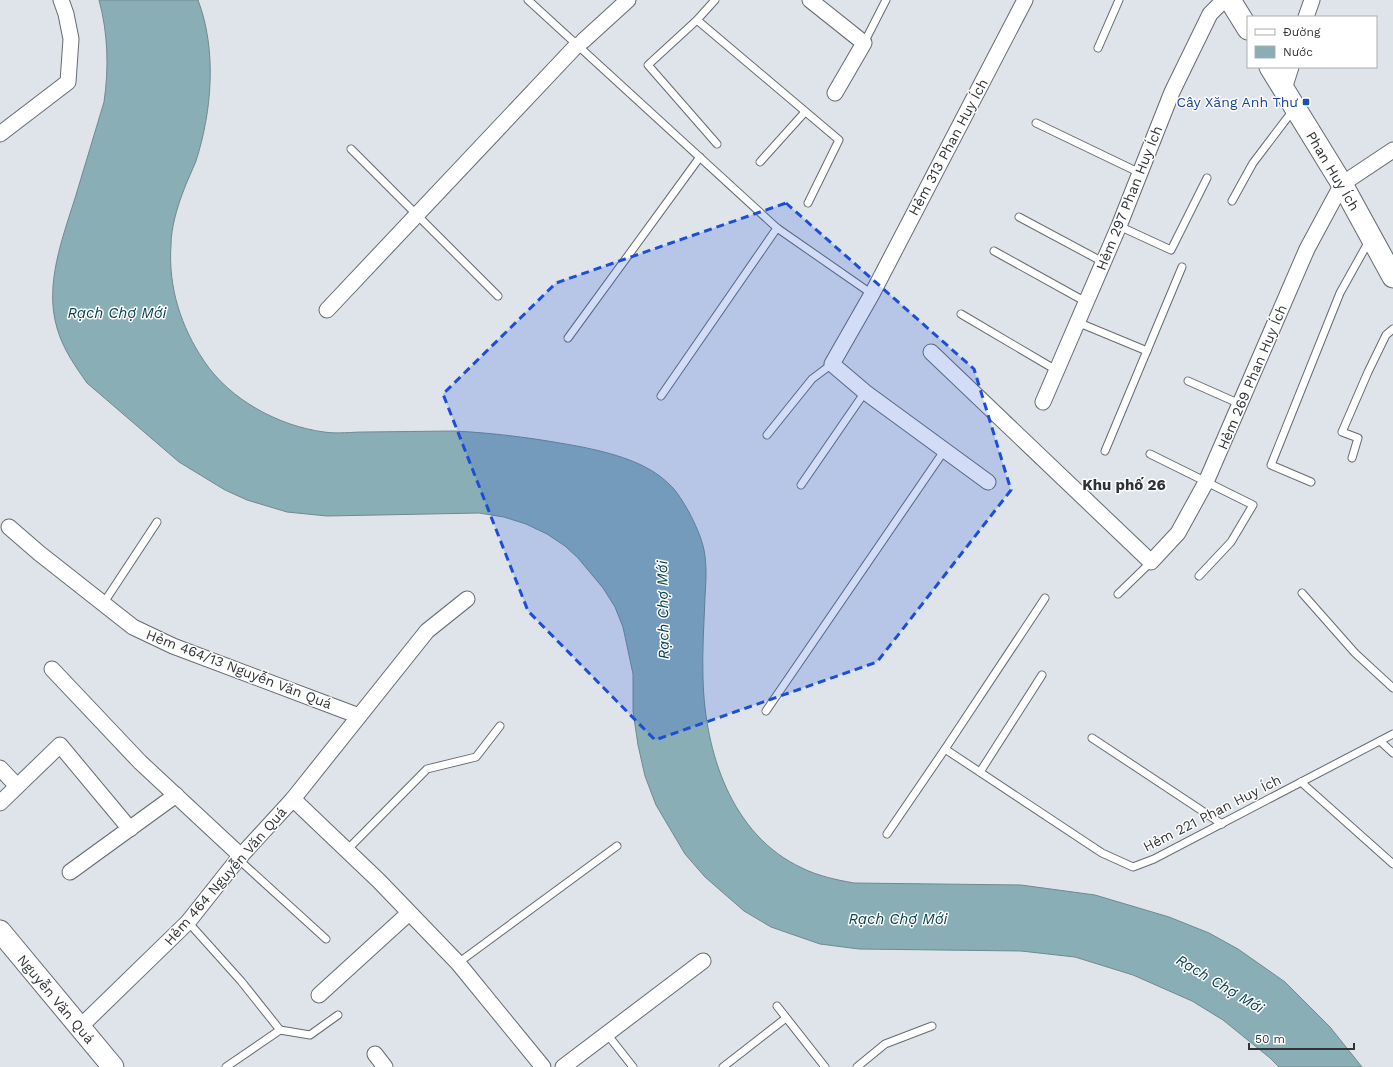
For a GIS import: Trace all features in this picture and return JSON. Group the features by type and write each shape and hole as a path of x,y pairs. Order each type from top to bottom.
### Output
{"main road":[{"path":"1230,0 1247,27"},
{"name":"Phan Huy Ích","path":"1271,68 1342,184 1393,277"},
{"name":"Nguyễn Văn Quá","path":"0,931 113,1067"}],"street":[{"path":"0,134 68,82 71,39 66,14 61,0"},
{"path":"810,0 864,43 835,93"},
{"name":"Hẻm 313 Phan Huy Ích","path":"832,364 872,294 1025,0"},
{"name":"Hẻm 297 Phan Huy Ích","path":"1043,402 1119,226 1172,92 1210,14 1224,0"},
{"path":"1306,16 1312,0"},
{"path":"327,310 418,216 580,43 622,2"},
{"path":"1284,89 1290,68"},
{"path":"1342,184 1393,150"},
{"name":"Hẻm 269 Phan Huy Ích","path":"1151,562 1178,533 1206,482 1307,249 1342,184"},
{"path":"931,352 1151,562"},
{"path":"832,364 865,392 988,482"},
{"name":"Hẻm 464/13 Nguyễn Văn Quá","path":"9,527 133,627 173,646 359,716"},
{"name":"Hẻm 464 Nguyễn Văn Quá","path":"80,1027 188,922 240,858 293,799 427,631 467,599"},
{"path":"52,669 140,762 240,858"},
{"path":"0,803 60,744 130,829"},
{"path":"0,768 17,786"},
{"path":"70,872 176,795"},
{"path":"293,799 347,850 458,963 543,1067"},
{"path":"319,995 409,913"},
{"path":"569,1065 703,961"},
{"path":"375,1054 384,1067"}],"lane":[{"path":"528,0 580,43 777,228 872,294"},
{"path":"715,0 697,20 648,65 717,144"},
{"path":"864,43 886,0"},
{"path":"1098,48 1119,0"},
{"path":"697,20 839,140 808,203"},
{"path":"1232,201 1253,163 1295,107"},
{"path":"760,162 805,112"},
{"path":"1036,123 1140,173"},
{"path":"351,149 498,296"},
{"path":"568,338 700,157"},
{"path":"1119,226 1171,250 1207,178"},
{"path":"1019,217 1103,262"},
{"path":"661,396 777,228"},
{"path":"1311,482 1271,465 1340,293 1372,238"},
{"path":"994,251 1086,302"},
{"path":"1105,451 1182,267"},
{"path":"960,314 1056,370"},
{"path":"1077,322 1147,351"},
{"path":"1352,458 1358,438 1342,432 1386,334 1393,329"},
{"path":"767,436 812,378 832,364"},
{"path":"1188,381 1240,404"},
{"path":"801,485 865,392"},
{"path":"766,711 944,451"},
{"path":"1150,454 1253,505 1231,542 1199,576"},
{"path":"103,604 157,522"},
{"name":"Hẻm 269 Phan Huy Ích","path":"1118,594 1151,562"},
{"path":"1302,593 1355,653 1393,688"},
{"path":"887,834 945,749 1044,598"},
{"path":"980,772 1042,675"},
{"path":"347,850 428,769 476,757 500,726"},
{"name":"Hẻm 221 Phan Huy Ích","path":"945,749 1102,853 1133,867 1154,860 1393,734"},
{"path":"1092,738 1222,824"},
{"path":"1380,741 1393,753"},
{"path":"1301,782 1393,864"},
{"path":"458,963 617,846"},
{"path":"240,858 326,939"},
{"path":"188,922 241,981 280,1030 310,1035 338,1015"},
{"path":"777,1006 825,1067"},
{"path":"723,1067 786,1018"},
{"path":"857,1067 885,1044 932,1026"},
{"path":"226,1067 280,1030"},
{"path":"607,1034 633,1067"}],"highlighted area":[{"path":"786,203 974,369 1011,490 877,662 655,740 528,611 443,394 556,283"}],"water":[{"name":"Rạch Chợ Mới","path":"99,0 198,0 208,39 210,60 209,101 206,122 196,161 186,184 173,225 171,238 172,276 178,306 189,334 204,361 227,388 257,409 290,424 307,429 334,433 454,431 550,441 593,449 639,464 660,476 675,490 696,526 705,556 706,579 703,679 709,735 716,762 740,813 757,835 777,853 802,868 814,873 854,883 1021,885 1095,895 1169,917 1209,933 1238,949 1285,982 1330,1027 1362,1067 1279,1067 1223,1020 1192,1001 1133,975 1075,957 1021,951 859,949 820,944 771,927 744,911 705,877 685,854 656,805 645,776 638,745 633,711 633,674 623,627 615,607 603,588 578,558 565,546 547,534 526,524 504,517 479,513 327,516 287,512 247,500 225,490 179,462 87,383 66,350 57,328 54,311 54,278 61,244 104,102 107,76 107,51"}],"place":[{"name":"Cây Xăng Anh Thư","path":"1306,102"}],"district":[{"name":"Khu phố 26","path":"1124,485"}]}
